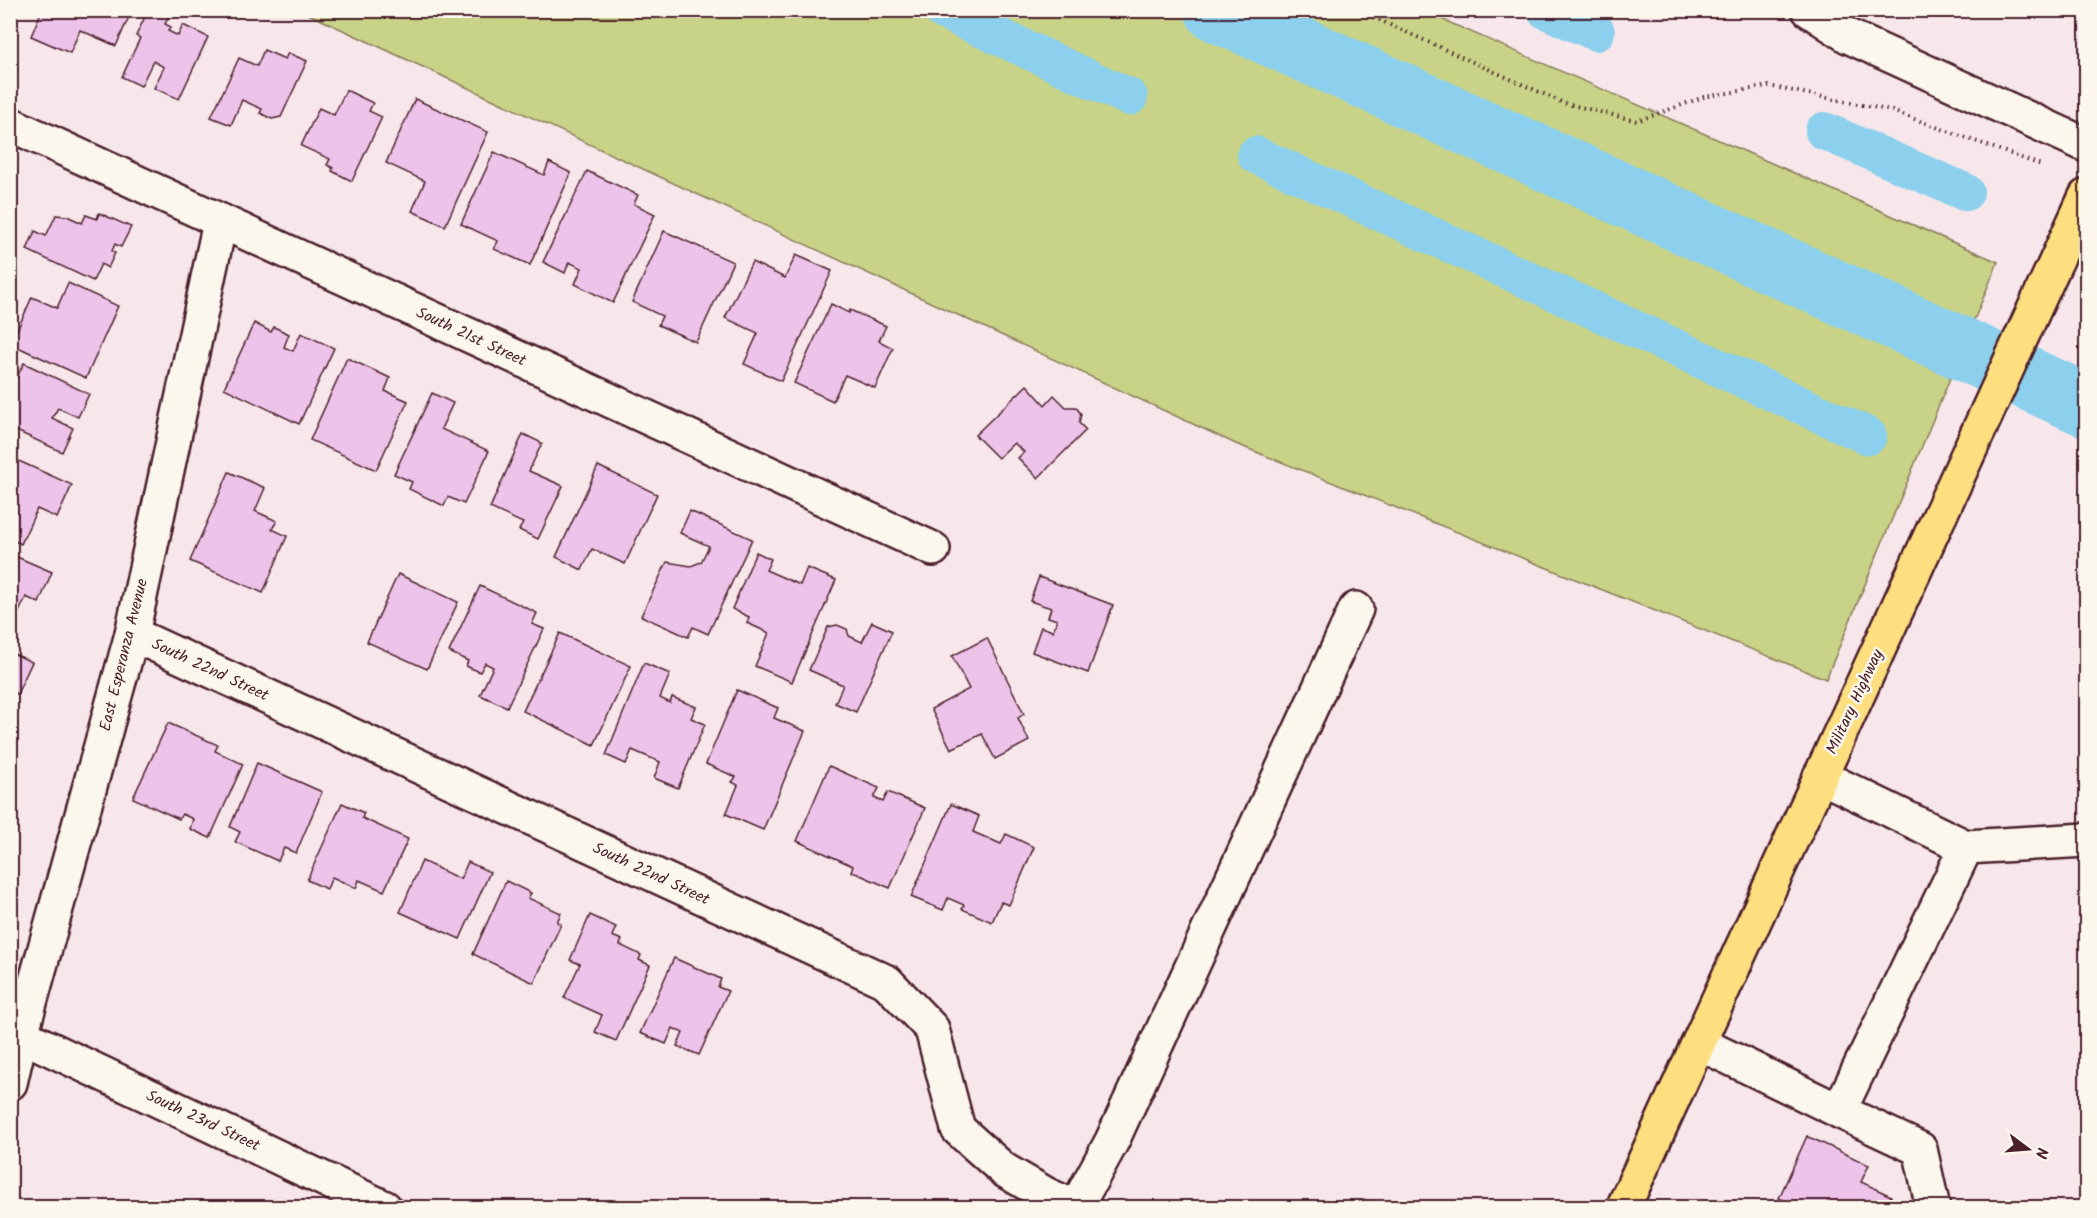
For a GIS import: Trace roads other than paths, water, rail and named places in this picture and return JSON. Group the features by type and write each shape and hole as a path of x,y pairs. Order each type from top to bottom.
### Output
{"main road":[{"name":"Military Highway","path":"1623,1208 2086,196"}],"street":[{"path":"1809,10 1848,36 2086,145"},
{"name":"South 21st Street","path":"10,124 933,549"},
{"name":"East Esperanza Avenue","path":"10,1083 21,1035 132,634 220,222"},
{"path":"1060,1204 1112,1141 1356,609"},
{"name":"South 22nd Street","path":"132,634 887,982 932,1029 958,1129 1004,1170 1060,1204"},
{"path":"1820,776 1966,847 2086,840"},
{"path":"1839,1111 1966,847"},
{"name":"South 23rd Street","path":"21,1035 385,1208"},
{"path":"1699,1043 1920,1149 1933,1208"}],"waterway":[{"path":"942,10 1129,97"},
{"path":"1216,10 2086,405"},
{"path":"1546,10 1596,32"},
{"path":"1824,131 1965,192"},
{"path":"1256,155 1868,436"}]}
